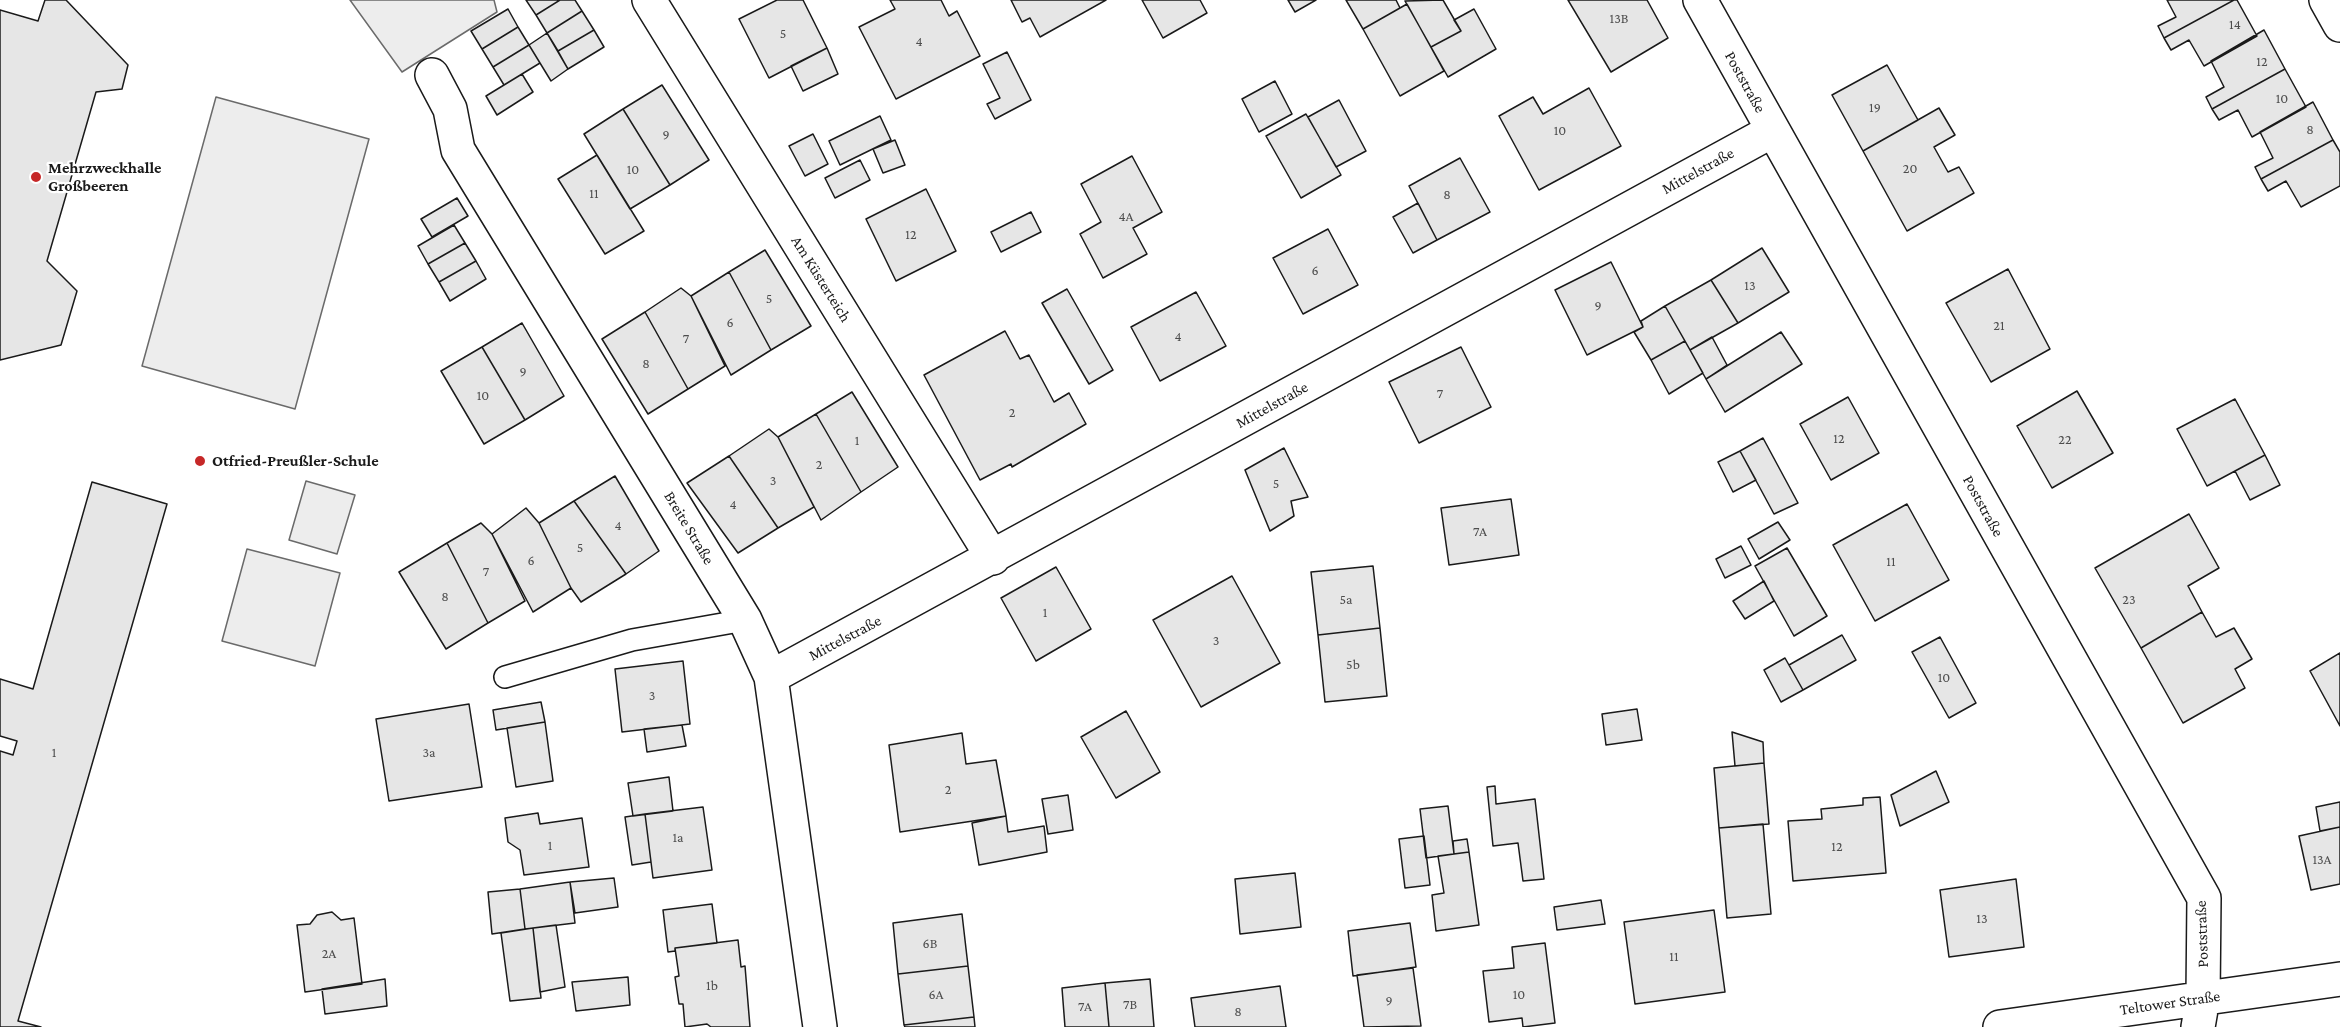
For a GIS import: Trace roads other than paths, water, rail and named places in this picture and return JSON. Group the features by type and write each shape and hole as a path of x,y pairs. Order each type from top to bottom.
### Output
{"street":[{"name":"Am Küsterteich","path":"649,0 993,558"},
{"name":"Poststraße","path":"1700,0 2204,898 2200,1012"},
{"path":"2326,0 2340,25"},
{"name":"Breite Straße","path":"432,75 450,109 458,150 745,620 771,677 820,1027"},
{"name":"Mittelstraße","path":"771,677 993,558 1772,131"},
{"name":"Teltower Straße","path":"2000,1027 2200,1012 2340,979"}],"lane":[{"path":"505,677 632,640 745,620"}],"place":[{"name":"Mehrzweckhalle Großbeeren","path":"36,177"},
{"name":"Otfried-Preußler-Schule","path":"200,461"}]}
